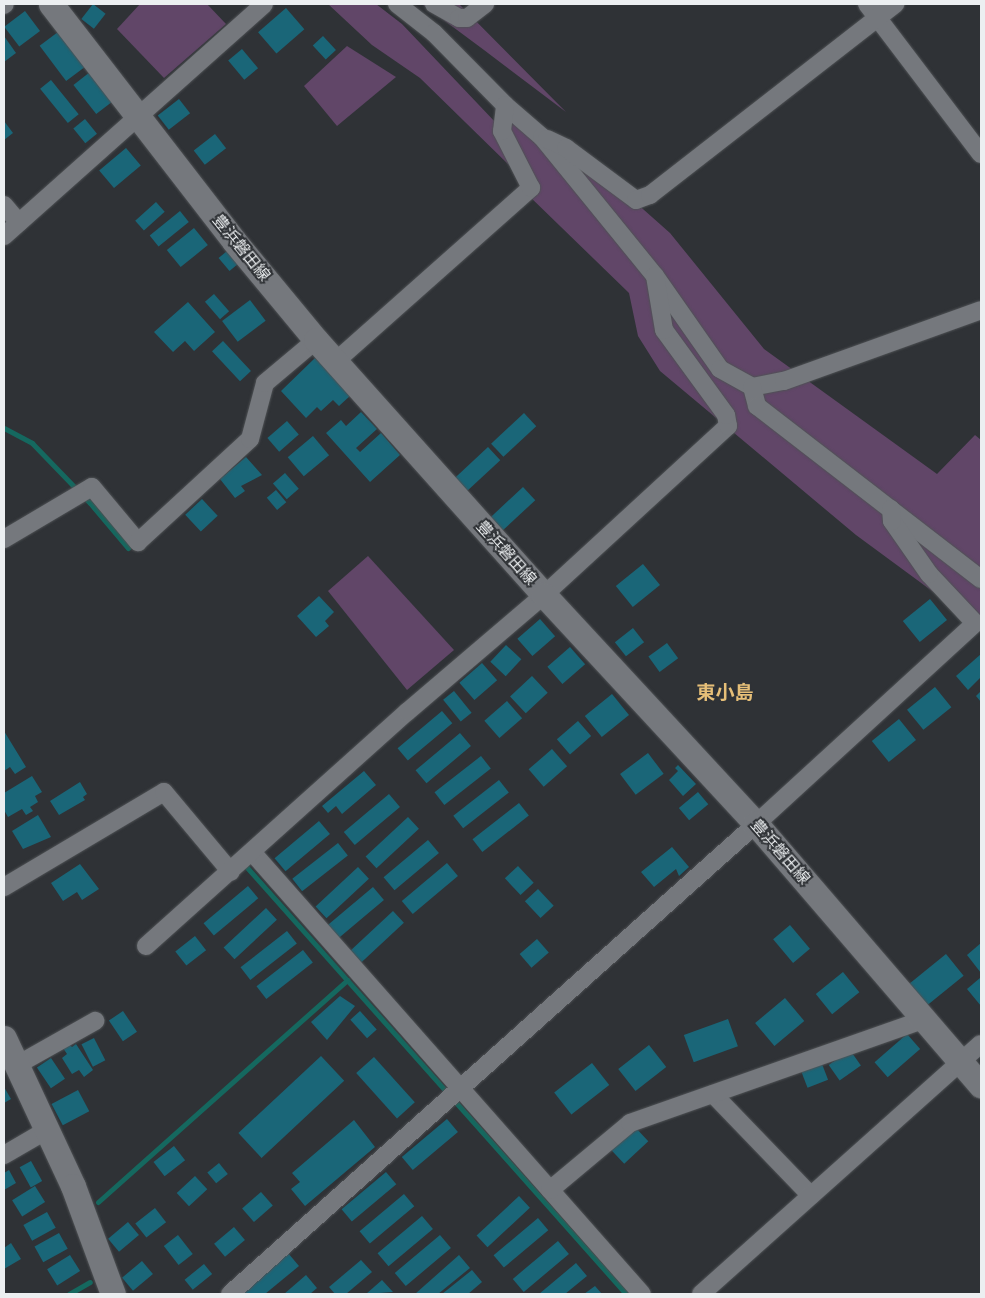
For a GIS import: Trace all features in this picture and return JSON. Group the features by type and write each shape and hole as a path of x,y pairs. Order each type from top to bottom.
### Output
{"main road":[{"name":"豊浜磐田線","path":"52,4 234,241 316,340 544,596 756,824 981,1086"},
{"path":"4,1038 76,1194 113,1294"}],"street":[{"path":"4,236 264,4"},
{"path":"397,4 434,33 505,105 542,136 655,276 720,369 752,387 784,381 981,310"},
{"path":"434,4 459,18 467,18 485,4"},
{"path":"542,136 566,148 636,200 650,195 872,11 895,4"},
{"path":"872,11 981,154"},
{"path":"336,361 532,188 502,131 505,105"},
{"path":"4,205 19,223"},
{"path":"146,946 408,712 544,596 728,426 726,414 664,330 655,276"},
{"path":"4,540 92,487 138,542 250,439 265,383 316,340"},
{"path":"752,387 757,406 981,578"},
{"path":"230,1294 756,824 974,623 929,574 892,521 891,509"},
{"path":"4,887 164,792 240,863 460,1088 642,1294"},
{"path":"550,1190 630,1123 923,1020"},
{"path":"17,1065 95,1021"},
{"path":"701,1294 981,1044"},
{"path":"713,1094 811,1196"},
{"path":"4,1155 47,1130"}],"shaded area":[{"path":"140,4 207,4 226,24 164,78 117,29"},
{"path":"328,4 376,4 402,24 497,124 511,167 420,78 372,45"},
{"path":"422,4 459,4 566,112 484,50"},
{"path":"347,46 396,77 337,126 304,86"},
{"path":"496,113 608,178 670,233 764,349 937,474 975,435 981,440 981,627 856,535 660,371 638,336 629,293 526,193"},
{"path":"368,556 454,650 407,690 328,591"}],"building":[{"path":"93,4 106,14 94,29 81,19"},
{"path":"286,8 304,29 276,53 258,32"},
{"path":"25,11 40,31 19,47 4,27"},
{"path":"58,32 84,67 66,81 40,46"},
{"path":"4,36 16,53 4,62"},
{"path":"323,36 336,50 326,59 313,46"},
{"path":"242,49 258,68 244,80 228,61"},
{"path":"90,72 113,101 96,114 73,85"},
{"path":"51,80 79,114 68,123 40,89"},
{"path":"179,99 190,113 169,130 158,116"},
{"path":"85,119 97,134 85,143 73,128"},
{"path":"4,121 13,133 4,140"},
{"path":"215,134 226,148 205,165 194,151"},
{"path":"126,148 141,166 114,188 99,170"},
{"path":"156,202 165,212 144,230 135,221"},
{"path":"180,211 189,222 159,246 150,236"},
{"path":"194,228 208,245 181,267 167,250"},
{"path":"227,251 238,264 230,271 219,258"},
{"path":"214,294 229,311 220,319 205,302"},
{"path":"250,300 266,321 238,342 222,321"},
{"path":"188,302 215,332 194,351 185,341 173,352 154,332"},
{"path":"223,341 251,371 240,381 212,351"},
{"path":"315,358 351,395 339,406 333,400 321,411 317,407 306,418 281,391"},
{"path":"361,412 377,429 356,448 360,452 381,433 400,455 370,482 326,433 341,420 346,426"},
{"path":"524,413 536,426 503,457 491,444"},
{"path":"287,421 299,435 279,452 267,438"},
{"path":"313,436 329,455 304,476 288,457"},
{"path":"488,447 500,460 467,491 455,478"},
{"path":"246,457 262,475 241,486 245,491 235,498 220,479"},
{"path":"285,473 299,489 287,499 273,483"},
{"path":"523,487 535,500 502,531 490,518"},
{"path":"276,490 286,502 277,510 267,498"},
{"path":"202,499 218,516 201,532 185,515"},
{"path":"643,564 660,585 633,607 616,586"},
{"path":"319,596 334,612 325,621 329,626 316,637 297,616"},
{"path":"930,599 947,620 920,642 903,621"},
{"path":"540,619 555,636 532,656 517,639"},
{"path":"633,628 644,642 626,656 615,642"},
{"path":"667,643 678,658 660,672 648,657"},
{"path":"506,645 521,659 506,676 490,662"},
{"path":"570,647 585,664 562,684 547,667"},
{"path":"981,654 981,677 968,690 956,676"},
{"path":"482,663 497,680 474,700 459,683"},
{"path":"532,676 548,693 526,713 510,696"},
{"path":"935,687 951,707 923,730 907,710"},
{"path":"454,691 472,713 461,722 443,700"},
{"path":"981,691 981,702 976,696"},
{"path":"612,694 629,715 602,737 585,716"},
{"path":"507,701 522,718 499,738 484,721"},
{"path":"442,711 452,723 408,761 398,748"},
{"path":"899,719 916,740 889,762 872,741"},
{"path":"578,721 591,736 570,754 557,739"},
{"path":"4,731 26,767 15,774 10,767 4,771"},
{"path":"460,733 471,746 426,783 416,770"},
{"path":"552,749 567,766 544,787 529,769"},
{"path":"648,753 664,774 636,795 620,774"},
{"path":"481,756 491,769 444,805 435,792"},
{"path":"678,765 696,784 683,796 669,780 678,771 675,768"},
{"path":"364,771 376,785 342,814 336,806 328,813 322,806"},
{"path":"32,776 42,792 35,796 38,802 30,807 33,811 26,815 22,809 8,817 4,810 4,793"},
{"path":"499,780 509,793 463,828 453,816"},
{"path":"80,782 87,794 83,797 85,800 59,815 50,801"},
{"path":"698,792 708,804 689,820 679,808"},
{"path":"389,794 400,807 355,845 344,832"},
{"path":"519,803 529,816 482,852 473,839"},
{"path":"38,815 51,837 23,849 12,831"},
{"path":"408,817 419,829 376,868 366,857"},
{"path":"319,821 330,834 285,871 275,858"},
{"path":"428,840 439,853 394,890 384,877"},
{"path":"338,843 348,856 302,891 292,879"},
{"path":"672,847 689,867 679,876 676,869 654,887 641,872"},
{"path":"447,863 458,876 413,914 402,901"},
{"path":"80,864 99,889 82,900 77,892 63,901 51,883"},
{"path":"518,866 534,883 521,895 505,878"},
{"path":"358,867 369,879 326,918 316,907"},
{"path":"248,886 258,898 214,936 204,923"},
{"path":"373,887 384,900 339,938 328,925"},
{"path":"538,889 554,906 541,918 525,901"},
{"path":"266,908 277,920 234,959 224,948"},
{"path":"393,911 404,923 361,962 351,951"},
{"path":"790,925 810,949 793,963 773,939"},
{"path":"287,931 297,944 250,980 241,967"},
{"path":"195,936 206,950 186,966 175,951"},
{"path":"537,939 549,953 531,968 520,954"},
{"path":"981,943 981,973 967,955"},
{"path":"303,950 313,963 266,999 257,986"},
{"path":"946,954 964,976 926,1006 909,984"},
{"path":"843,972 859,992 832,1014 816,994"},
{"path":"981,979 981,1006 967,989"},
{"path":"340,996 355,1006 327,1040 311,1022"},
{"path":"785,998 804,1021 774,1046 755,1023"},
{"path":"123,1011 137,1032 123,1041 109,1021"},
{"path":"360,1011 377,1030 367,1038 350,1020"},
{"path":"728,1019 738,1046 694,1062 684,1035"},
{"path":"907,1034 920,1049 888,1077 875,1062"},
{"path":"94,1038 105,1060 93,1067 82,1044"},
{"path":"69,1044 72,1047 76,1044 93,1070 84,1077 79,1070 72,1074 62,1058 67,1054 63,1048"},
{"path":"649,1045 666,1067 636,1091 618,1069"},
{"path":"850,1050 861,1066 840,1080 829,1065"},
{"path":"321,1056 344,1081 262,1158 238,1133"},
{"path":"374,1057 415,1102 397,1118 356,1073"},
{"path":"51,1058 65,1079 51,1088 37,1068"},
{"path":"592,1063 609,1085 571,1115 554,1093"},
{"path":"822,1064 828,1080 808,1088 801,1072"},
{"path":"4,1087 11,1099 4,1103"},
{"path":"78,1090 89,1111 63,1125 52,1104"},
{"path":"447,1119 458,1132 413,1170 402,1157"},
{"path":"354,1120 375,1147 305,1206 291,1189 300,1182 292,1173"},
{"path":"634,1126 648,1141 624,1164 610,1149"},
{"path":"174,1146 185,1160 165,1176 154,1162"},
{"path":"31,1161 42,1181 31,1187 20,1167"},
{"path":"219,1163 228,1174 216,1183 207,1172"},
{"path":"9,1170 16,1183 4,1190 4,1173"},
{"path":"386,1172 396,1184 352,1222 342,1209"},
{"path":"195,1176 207,1189 189,1206 177,1193"},
{"path":"35,1186 45,1202 22,1216 12,1200"},
{"path":"261,1192 273,1206 254,1222 242,1208"},
{"path":"404,1194 414,1206 370,1244 360,1231"},
{"path":"519,1196 530,1208 487,1247 477,1236"},
{"path":"155,1208 166,1222 146,1238 135,1223"},
{"path":"47,1212 56,1228 32,1241 23,1225"},
{"path":"422,1216 433,1229 388,1266 378,1253"},
{"path":"538,1218 548,1230 504,1268 494,1255"},
{"path":"128,1222 139,1235 119,1252 108,1239"},
{"path":"234,1227 245,1240 225,1257 214,1244"},
{"path":"59,1233 68,1249 43,1262 35,1247"},
{"path":"178,1235 193,1254 179,1265 164,1246"},
{"path":"440,1235 451,1248 406,1286 395,1273"},
{"path":"558,1241 569,1254 524,1292 513,1279"},
{"path":"11,1243 21,1259 4,1269 4,1248"},
{"path":"288,1253 299,1266 265,1294 246,1294 243,1291"},
{"path":"70,1255 80,1271 57,1285 47,1269"},
{"path":"459,1255 470,1268 438,1294 415,1294"},
{"path":"361,1260 372,1272 346,1294 335,1294 329,1287"},
{"path":"142,1261 153,1274 133,1291 122,1278"},
{"path":"576,1263 587,1276 565,1294 539,1294"},
{"path":"204,1264 212,1274 193,1290 185,1280"},
{"path":"472,1270 482,1282 468,1294 442,1294"},
{"path":"306,1275 317,1288 310,1294 284,1294"},
{"path":"382,1280 393,1292 366,1294"},
{"path":"595,1286 602,1294 584,1294"}],"waterway":[{"path":"4,428 32,443 90,503 128,548"},
{"path":"243,863 626,1294"},
{"path":"98,1202 347,980"},
{"path":"69,1294 90,1282"}],"district":[{"name":"東小島","path":"725,694"}]}
